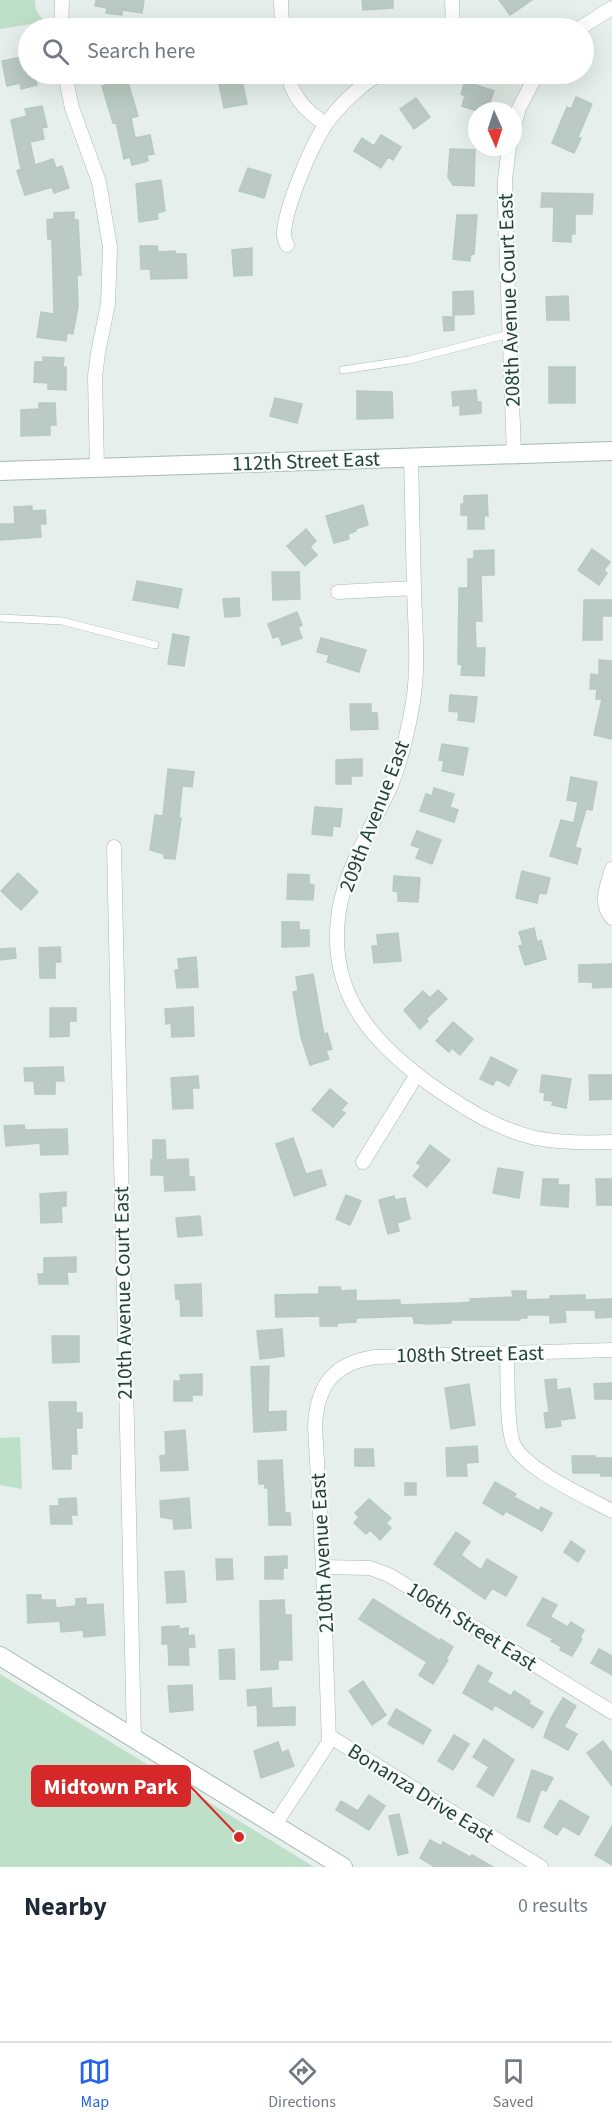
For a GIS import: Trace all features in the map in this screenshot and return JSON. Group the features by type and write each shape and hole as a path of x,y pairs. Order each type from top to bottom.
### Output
{"street":[{"path":"61,18 62,0"},
{"path":"281,0 282,18"},
{"path":"452,0 453,18"},
{"path":"594,19 612,8"},
{"path":"67,84 72,108 99,182 110,247 108,304 95,376 98,468"},
{"path":"291,84 306,110 326,124"},
{"path":"287,245 283,234 288,211 296,187 326,124 366,84"},
{"path":"522,102 532,84"},
{"name":"208th Avenue Court East","path":"508,156 505,208 514,454"},
{"name":"112th Street East","path":"0,471 612,451"},
{"name":"209th Avenue East","path":"411,457 417,666 413,704 403,749 390,787 346,885 339,908 337,938 341,972 351,1003 379,1042 416,1076 470,1112 497,1126 533,1137 565,1143 612,1142"},
{"path":"338,592 414,588"},
{"name":"210th Avenue Court East","path":"114,847 134,1739"},
{"path":"609,915 604,904 612,869"},
{"path":"363,1162 416,1076"},
{"name":"108th Street East","path":"333,1375 349,1363 375,1357 612,1350"},
{"path":"507,1354 511,1432 514,1446 523,1458 535,1467 612,1511"},
{"name":"210th Avenue East","path":"329,1736 316,1409 321,1391 333,1375"},
{"name":"106th Street East","path":"323,1567 370,1568 389,1575 612,1712"},
{"path":"0,1656 343,1867"},
{"name":"Bonanza Drive East","path":"274,1826 326,1749 329,1736 541,1867"}],"lane":[{"path":"343,369 395,363 510,334"},
{"path":"0,618 62,621 155,645"}],"green space":[{"path":"0,0 35,0 36,10 41,18 18,18 18,26 0,29"},
{"path":"20,1437 22,1489 0,1485 0,1438"},
{"path":"0,1674 314,1867 0,1867"}],"building":[{"path":"96,0 144,0 142,13 122,10 122,15 106,13 107,8 95,6"},
{"path":"362,0 393,0 393,8 363,10"},
{"path":"499,0 532,0 510,15"},
{"path":"18,58 18,83 7,86 2,61"},
{"path":"20,84 37,84 37,85 21,89"},
{"path":"128,84 138,116 131,118 135,138 150,135 154,154 147,155 148,161 132,165 130,157 124,159 116,122 113,123 102,86"},
{"path":"219,84 243,84 247,104 224,108"},
{"path":"464,84 474,84 494,91 490,102 468,102 468,108 462,106 465,96 461,94"},
{"path":"576,97 592,104 574,153 552,143 567,107 571,109"},
{"path":"416,98 430,117 414,129 400,109"},
{"path":"42,106 47,127 42,128 44,139 30,142 35,165 53,159 56,168 62,166 69,188 54,193 52,187 25,195 17,171 21,169 11,120 27,116 25,109"},
{"path":"381,135 401,147 393,160 388,157 381,168 354,151 362,138 374,146"},
{"path":"450,149 468,150 468,156 475,156 474,186 453,185 448,177"},
{"path":"248,168 271,175 264,198 239,191"},
{"path":"161,180 165,211 157,213 158,219 139,222 136,184"},
{"path":"542,193 593,194 592,214 575,214 575,234 571,234 571,242 553,241 554,207 541,207"},
{"path":"74,212 74,220 78,220 81,275 77,275 78,306 73,334 67,333 66,341 37,337 41,312 54,314 52,239 48,239 47,220 54,219 54,213"},
{"path":"457,215 477,215 474,254 471,253 470,261 453,259"},
{"path":"140,246 157,246 158,252 175,251 175,254 186,254 187,278 151,279 150,269 141,269"},
{"path":"252,248 252,275 234,276 232,250"},
{"path":"473,291 474,314 453,315 453,292"},
{"path":"568,296 569,320 547,320 546,297"},
{"path":"443,317 454,317 454,330 444,331"},
{"path":"43,357 64,358 66,390 48,389 48,383 34,382 35,362 43,362"},
{"path":"549,367 575,367 575,403 549,403"},
{"path":"476,390 477,402 481,402 481,413 460,415 460,405 453,406 452,392"},
{"path":"357,391 392,392 393,418 357,419"},
{"path":"275,398 302,404 297,423 270,416"},
{"path":"39,403 55,403 56,425 50,425 50,435 21,436 21,410 39,409"},
{"path":"487,495 488,516 484,515 484,529 468,529 468,515 461,515 464,496"},
{"path":"363,505 368,525 348,534 349,539 334,543 326,516"},
{"path":"32,506 32,511 45,510 46,524 40,524 41,537 0,540 0,524 15,524 14,507"},
{"path":"306,529 316,541 310,547 317,555 305,566 287,546"},
{"path":"592,549 610,562 604,570 607,573 599,585 578,570"},
{"path":"494,550 494,575 481,575 482,621 475,621 476,648 485,648 484,676 461,675 462,665 458,664 459,588 468,588 468,559 474,559 474,551"},
{"path":"272,572 299,572 300,599 273,600"},
{"path":"137,581 182,589 178,608 133,600"},
{"path":"239,598 240,616 225,617 223,599"},
{"path":"584,600 612,600 612,616 602,616 602,640 583,640"},
{"path":"297,612 302,625 298,627 302,638 282,645 279,636 273,638 268,624"},
{"path":"173,634 189,637 184,666 168,664"},
{"path":"321,638 366,650 359,672 327,662 329,655 317,652"},
{"path":"599,660 612,661 612,739 594,735 602,699 596,699 597,689 590,689 591,674 599,675"},
{"path":"450,695 477,697 474,722 458,720 459,712 449,711"},
{"path":"350,704 371,704 371,713 377,713 378,729 351,730"},
{"path":"442,744 468,748 463,775 442,771 444,761 439,760"},
{"path":"362,759 362,776 351,776 351,784 336,784 336,760"},
{"path":"168,769 194,772 192,787 182,786 179,818 181,818 175,859 164,858 164,854 150,850 155,815 163,816"},
{"path":"571,777 597,782 592,810 586,809 575,847 581,849 577,864 550,856 561,820 574,823 578,802 567,800"},
{"path":"434,788 454,794 450,807 458,810 454,822 420,811 426,794 432,796"},
{"path":"315,807 342,809 340,827 333,826 332,836 312,834"},
{"path":"417,831 441,840 432,864 416,858 420,848 411,845"},
{"path":"522,871 550,878 546,894 539,893 537,903 516,898"},
{"path":"18,873 38,892 21,910 1,891"},
{"path":"288,874 309,875 309,884 314,885 313,900 287,899"},
{"path":"394,876 420,878 418,902 398,901 398,892 393,891"},
{"path":"282,922 299,922 299,930 309,930 309,946 282,947"},
{"path":"534,928 537,942 541,940 546,959 525,965 519,946 523,945 519,932"},
{"path":"398,933 401,961 374,963 372,946 378,946 377,935"},
{"path":"60,947 61,962 55,962 55,978 40,978 39,948"},
{"path":"15,948 16,958 0,960 0,949"},
{"path":"196,957 198,987 177,988 175,970 179,970 178,959"},
{"path":"612,964 612,987 593,988 592,982 579,982 579,965"},
{"path":"313,974 324,1035 327,1033 332,1049 326,1051 329,1059 310,1065 301,1037 293,992 298,991 296,977"},
{"path":"438,990 447,999 426,1019 428,1021 420,1029 404,1010 423,991 430,998"},
{"path":"193,1007 194,1036 172,1037 171,1023 166,1024 165,1009"},
{"path":"50,1008 76,1008 76,1021 69,1021 69,1036 50,1037"},
{"path":"453,1022 473,1039 460,1055 452,1048 449,1052 436,1041"},
{"path":"491,1057 517,1070 509,1086 496,1079 493,1085 480,1079"},
{"path":"63,1067 64,1081 55,1081 55,1094 35,1094 34,1081 25,1081 24,1068"},
{"path":"542,1075 571,1079 566,1108 552,1105 553,1101 544,1100 545,1093 540,1092"},
{"path":"589,1075 612,1075 612,1099 590,1100"},
{"path":"198,1076 199,1088 192,1088 193,1108 173,1109 171,1078"},
{"path":"330,1089 347,1103 341,1110 345,1113 333,1127 312,1110"},
{"path":"24,1125 25,1130 67,1129 68,1154 41,1155 40,1143 6,1146 4,1126"},
{"path":"293,1138 306,1174 321,1170 326,1185 294,1196 276,1144"},
{"path":"153,1140 165,1140 166,1160 188,1159 189,1177 194,1177 195,1190 165,1191 164,1175 151,1175"},
{"path":"430,1145 450,1160 427,1187 413,1176 421,1166 417,1163"},
{"path":"498,1168 523,1172 519,1198 493,1193"},
{"path":"543,1179 558,1179 558,1185 569,1185 568,1207 541,1205"},
{"path":"596,1179 611,1179 612,1205 597,1205"},
{"path":"66,1192 66,1206 61,1207 62,1222 41,1223 40,1194"},
{"path":"346,1195 361,1201 350,1225 336,1219"},
{"path":"394,1196 395,1200 405,1198 410,1219 397,1223 399,1231 388,1234 379,1200"},
{"path":"200,1216 202,1235 178,1237 176,1218"},
{"path":"76,1257 76,1272 67,1272 68,1284 39,1284 38,1274 44,1274 44,1258"},
{"path":"201,1284 202,1316 181,1316 180,1299 176,1299 175,1285"},
{"path":"319,1287 340,1287 341,1291 356,1290 356,1301 400,1300 400,1305 458,1303 471,1302 470,1299 513,1297 512,1291 526,1291 526,1300 550,1299 550,1296 585,1295 585,1300 612,1299 612,1317 596,1318 595,1310 565,1310 566,1322 550,1323 550,1315 527,1315 527,1318 520,1318 520,1320 451,1320 451,1323 431,1324 414,1323 413,1316 356,1318 356,1322 337,1323 337,1326 320,1326 320,1316 276,1317 275,1295 319,1294"},
{"path":"282,1329 284,1356 260,1359 257,1331"},
{"path":"52,1336 79,1336 79,1362 53,1363"},
{"path":"269,1366 268,1412 286,1411 286,1430 254,1432 251,1367"},
{"path":"202,1374 202,1395 192,1395 192,1401 174,1401 174,1381 181,1381 180,1375"},
{"path":"556,1379 557,1390 570,1388 575,1418 560,1420 561,1426 546,1428 544,1413 549,1412 545,1380"},
{"path":"612,1383 612,1399 595,1399 594,1384"},
{"path":"469,1384 475,1425 451,1429 445,1388"},
{"path":"49,1402 76,1402 76,1413 82,1413 82,1428 76,1428 77,1454 71,1454 71,1469 53,1469"},
{"path":"185,1430 188,1470 161,1471 160,1456 166,1455 165,1432"},
{"path":"477,1446 478,1462 466,1463 467,1476 447,1476 446,1448"},
{"path":"355,1449 373,1449 374,1466 355,1466"},
{"path":"572,1456 612,1458 612,1476 601,1476 601,1473 573,1473"},
{"path":"282,1460 285,1513 290,1513 291,1525 269,1525 268,1488 265,1488 265,1484 259,1484 258,1461"},
{"path":"495,1482 516,1494 514,1497 539,1511 541,1507 552,1513 542,1531 506,1511 503,1515 483,1503"},
{"path":"405,1483 416,1483 416,1495 405,1495"},
{"path":"76,1498 77,1515 71,1515 72,1524 51,1524 50,1506 59,1506 59,1499"},
{"path":"189,1498 191,1528 174,1529 173,1519 161,1517 160,1501"},
{"path":"369,1499 391,1518 386,1523 391,1528 380,1540 370,1530 366,1534 354,1523 359,1517 355,1513"},
{"path":"456,1532 470,1542 461,1555 481,1570 487,1559 517,1577 506,1596 492,1588 485,1599 434,1564"},
{"path":"571,1541 585,1551 578,1562 564,1552"},
{"path":"287,1556 287,1568 283,1568 283,1579 265,1579 265,1557"},
{"path":"216,1559 232,1559 233,1579 217,1580"},
{"path":"184,1571 186,1602 167,1603 165,1572"},
{"path":"27,1595 41,1595 41,1600 55,1600 56,1608 76,1606 76,1599 86,1598 86,1605 103,1604 105,1635 84,1637 83,1630 61,1632 60,1621 28,1623"},
{"path":"543,1598 557,1605 550,1617 568,1627 571,1622 584,1630 580,1638 582,1639 572,1656 560,1650 562,1647 551,1641 553,1639 527,1625"},
{"path":"373,1599 453,1647 433,1684 419,1675 427,1662 359,1619"},
{"path":"284,1600 285,1615 291,1615 292,1660 278,1660 278,1669 261,1670 260,1601"},
{"path":"179,1626 179,1629 188,1628 188,1636 194,1635 195,1647 188,1647 189,1665 169,1665 168,1644 162,1644 162,1627"},
{"path":"234,1649 235,1679 220,1679 219,1650"},
{"path":"599,1649 612,1656 612,1675 591,1663"},
{"path":"478,1665 492,1673 487,1682 511,1696 514,1691 543,1712 533,1728 495,1705 492,1710 463,1693"},
{"path":"363,1681 386,1715 372,1725 349,1691"},
{"path":"192,1685 193,1710 170,1712 168,1686"},
{"path":"271,1688 272,1708 295,1707 295,1725 258,1726 257,1705 248,1706 247,1690"},
{"path":"563,1698 576,1706 564,1727 577,1734 568,1750 544,1737 551,1718"},
{"path":"396,1709 431,1730 423,1744 388,1724"},
{"path":"454,1735 469,1744 453,1770 438,1761"},
{"path":"484,1739 514,1760 493,1796 477,1786 489,1767 473,1757"},
{"path":"603,1741 612,1753 612,1786 587,1753"},
{"path":"278,1742 282,1753 288,1750 294,1766 261,1778 254,1751"},
{"path":"532,1770 553,1778 546,1791 541,1789 529,1822 517,1817"},
{"path":"369,1795 385,1806 369,1830 336,1810 341,1801 358,1811"},
{"path":"560,1800 589,1817 579,1835 563,1826 557,1835 544,1827"},
{"path":"399,1814 408,1853 398,1855 389,1816"},
{"path":"612,1826 612,1865 595,1855"},
{"path":"430,1840 441,1846 443,1842 493,1867 435,1867 420,1858"}],"place":[{"name":"Midtown Park","path":"239,1837"}]}
